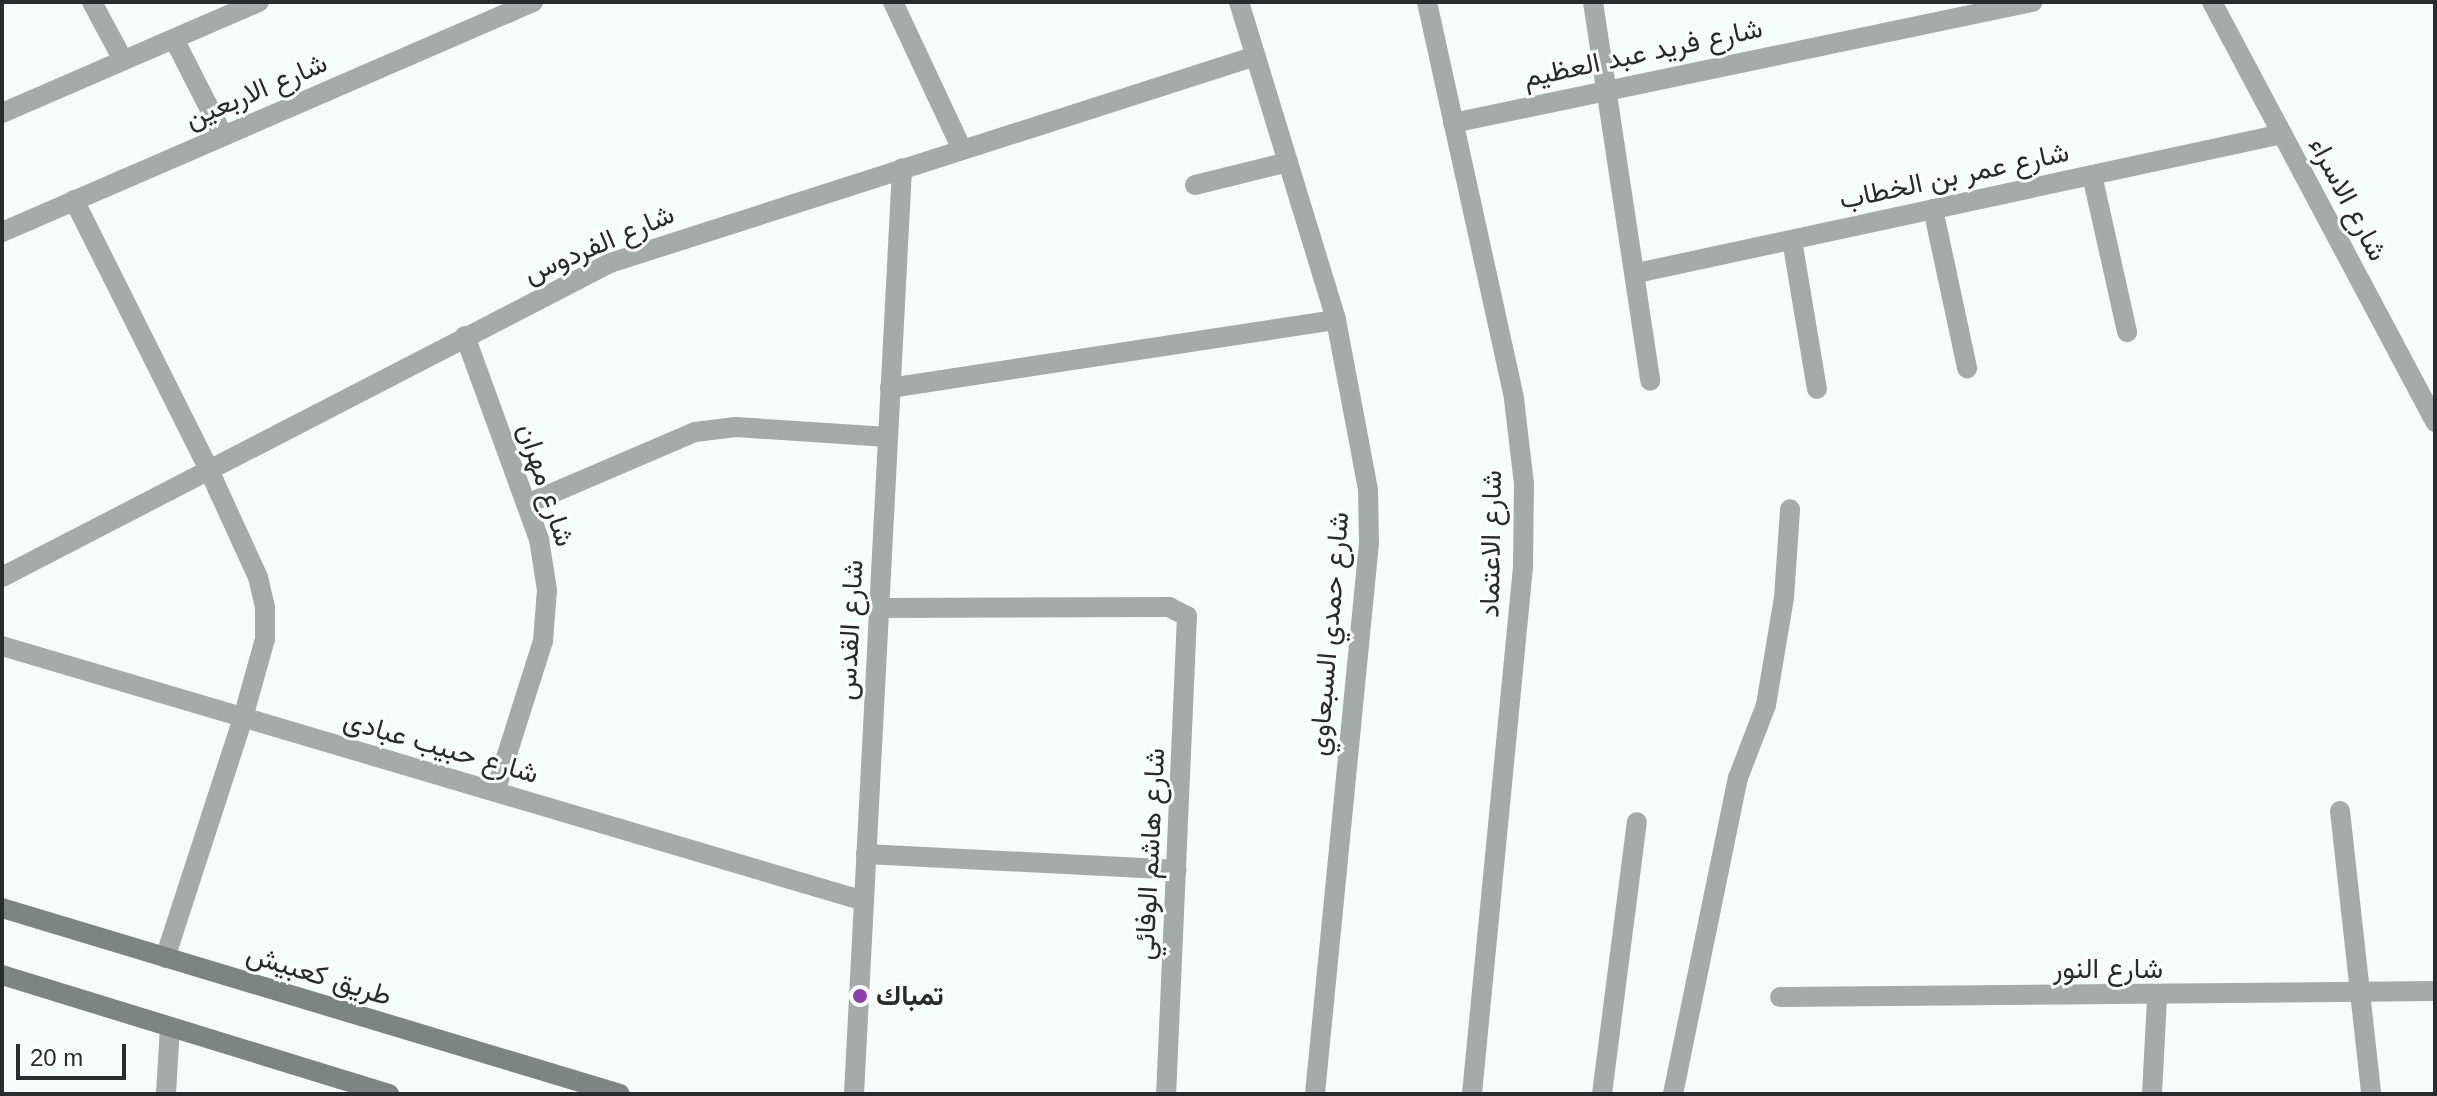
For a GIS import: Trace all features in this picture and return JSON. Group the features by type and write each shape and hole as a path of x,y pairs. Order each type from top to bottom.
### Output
{"street":[{"path":"92,2 123,60"},
{"path":"2,113 259,2"},
{"name":"شارع الاربعين","path":"2,232 533,2"},
{"path":"893,2 962,149"},
{"name":"شارع حمدي السبعاوي","path":"1239,2 1336,320 1361,437 1369,543 1315,1094"},
{"name":"شارع الاعتماد","path":"1427,2 1514,399 1524,484 1523,567 1472,1094"},
{"path":"1593,2 1637,273 1650,381"},
{"name":"شارع فريد عبد العظيم","path":"1453,123 1607,88 2032,2"},
{"name":"شارع الاسراء","path":"2212,2 2435,422"},
{"path":"174,39 223,135"},
{"name":"شارع الفردوس","path":"2,577 465,336 646,249 1256,56"},
{"name":"شارع عمر بن الخطاب","path":"1637,273 2282,134"},
{"path":"1195,185 1288,162"},
{"name":"شارع القدس","path":"854,1094 902,168"},
{"path":"2092,175 2127,332"},
{"path":"74,200 208,468 258,577 265,608 265,639 243,718 165,958"},
{"path":"1933,209 1967,368"},
{"path":"1792,240 1817,389"},
{"path":"890,388 1336,320"},
{"name":"شارع مهران","path":"465,336 527,504 547,590 543,641 495,792"},
{"path":"527,504 695,432 736,427 888,437"},
{"path":"1673,1094 1738,778 1766,705 1784,598 1790,509"},
{"name":"شارع هاشم الوفائي","path":"879,608 1169,607 1187,616 1166,1094"},
{"name":"شارع حبيب عبادى","path":"2,646 864,901"},
{"path":"2340,811 2371,1094"},
{"path":"1602,1094 1637,822"},
{"path":"866,854 1177,870"},
{"name":"طريق كعبيش","path":"2,908 620,1094"},
{"path":"2,975 389,1094"},
{"name":"شارع النور","path":"1780,997 2157,997 2435,991"},
{"path":"2152,1094 2157,997"},
{"path":"166,1094 170,1027"}],"place":[{"name":"تمباك","path":"860,996"}]}
